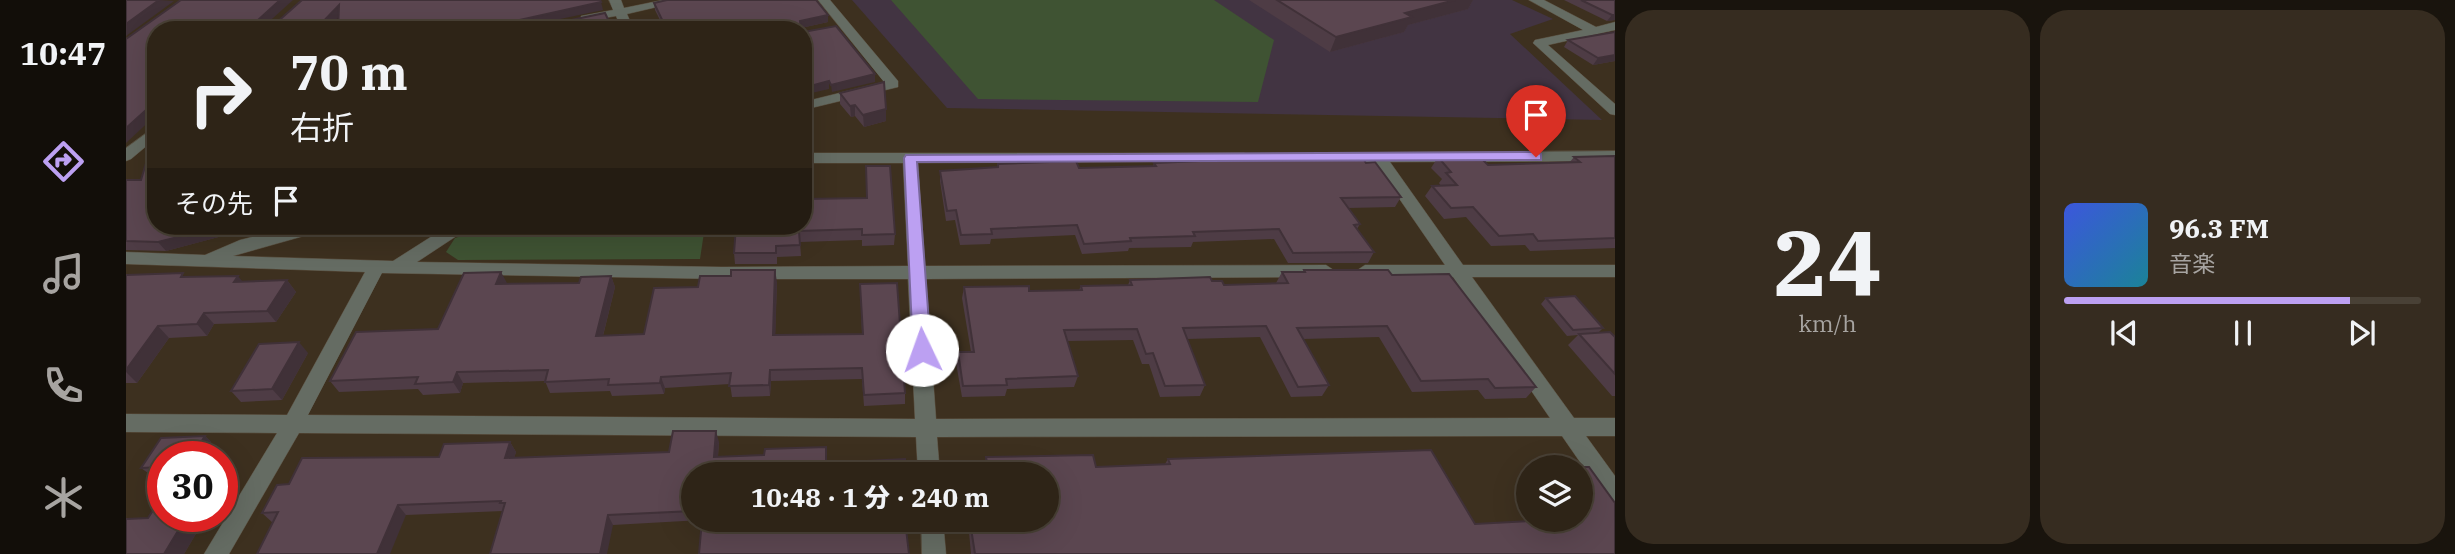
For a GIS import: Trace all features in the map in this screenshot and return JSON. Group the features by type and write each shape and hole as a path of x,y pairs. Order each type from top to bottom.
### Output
{"street":[{"path":"571,21 618,6 681,0"},
{"path":"812,104 893,84 840,26 824,0"},
{"path":"1535,0 1594,30"},
{"path":"1615,26 1539,43 1615,111"},
{"path":"128,155 147,138"},
{"path":"128,155 147,154"},
{"path":"1324,158 1615,156"},
{"path":"812,158 1255,158"},
{"path":"910,158 928,462"},
{"path":"1380,158 1615,494"},
{"path":"204,260 246,244 282,235"},
{"path":"398,266 446,235"},
{"path":"126,258 722,273 1615,271"},
{"path":"216,554 293,424 377,266"},
{"path":"126,423 927,428 1615,427"},
{"path":"933,532 934,554"}],"shaded area":[{"path":"852,0 1512,0 1553,19 1510,34 1602,120 947,108"}],"green space":[{"path":"891,0 1214,0 1274,40 1258,102 978,99"},
{"path":"464,235 704,235 700,259 458,260 446,252 455,238"}],"building":[{"path":"126,0 159,0 126,24"},
{"path":"181,0 280,0 258,21 151,21"},
{"path":"302,0 601,2 519,21 338,21 339,5 324,21 278,21"},
{"path":"667,0 816,0 828,15 800,21 663,21 654,3"},
{"path":"1277,0 1455,0 1405,13 1412,17 1336,37"},
{"path":"1581,0 1615,0 1615,15 1612,15"},
{"path":"605,13 609,21 566,21"},
{"path":"147,24 147,109 126,128 126,39"},
{"path":"836,26 875,74 831,85 829,81 812,86 812,30"},
{"path":"1615,32 1615,55 1598,58 1568,40"},
{"path":"884,82 886,109 863,115 855,105 850,106 840,93"},
{"path":"1360,154 1366,163 1375,162 1401,197 1341,198 1360,224 1354,225 1374,252 1293,253 1279,229 1193,232 1195,236 1130,238 1131,241 1084,244 1077,225 991,229 992,234 961,235 956,210 947,211 940,171 998,167 998,164 1076,161 1079,168 1156,166 1154,163 1223,160 1222,158"},
{"path":"1479,156 1488,165 1580,162 1574,157 1615,156 1615,238 1538,241 1533,234 1499,236 1473,207 1451,208 1432,186 1457,185 1446,173 1451,172 1438,157"},
{"path":"147,160 147,235 186,235 158,242 126,241 126,180 141,180"},
{"path":"866,166 890,166 895,234 862,235 862,229 812,231 812,199 867,198"},
{"path":"735,235 799,235 800,245 776,246 776,253 734,253"},
{"path":"731,270 775,270 773,335 863,334 860,284 897,283 905,393 864,395 862,368 770,370 769,385 729,386 731,373 661,377 660,383 608,385 609,379 545,382 548,370 457,372 453,382 415,384 418,377 330,381 356,332 438,329 464,273 501,272 496,284 579,283 581,277 611,276 596,336 644,334 654,288 698,287 700,276 731,276"},
{"path":"1304,270 1388,270 1392,275 1449,274 1536,387 1495,388 1488,379 1421,381 1387,326 1297,328 1329,385 1298,387 1266,326 1183,328 1205,385 1165,386 1153,353 1146,354 1137,329 1064,330 1078,376 1006,379 1007,385 963,386 958,352 974,352 964,287 1029,286 1029,291 1082,290 1081,286 1132,285 1130,280 1210,277 1212,281 1222,281 1224,285 1288,283 1282,272 1305,272"},
{"path":"183,273 181,277 238,276 234,282 287,280 267,311 204,313 197,324 158,326 126,370 126,275"},
{"path":"1575,296 1603,328 1573,330 1546,298"},
{"path":"1610,332 1615,337 1615,374 1579,334"},
{"path":"299,342 272,389 231,391 259,344"},
{"path":"673,431 716,431 714,457 764,455 765,449 826,447 826,462 681,462 681,512 608,515 600,554 490,554 505,503 500,503 501,501 398,505 377,554 257,554 278,512 262,513 277,485 289,484 302,458 439,457 444,444 510,442 505,458 669,452"},
{"path":"205,436 202,441 159,441 161,438"},
{"path":"1431,450 1475,524 1516,522 1516,532 1593,532 1593,473 1615,503 1615,554 975,554 972,532 1059,532 1059,462 987,462 986,457 1093,455 1096,467 1170,464 1168,459"},
{"path":"905,459 905,462 846,462"},
{"path":"147,518 147,532 177,532 164,554 126,554 126,519"},
{"path":"701,532 906,532 909,554 699,554"}],"route":[{"path":"922,350 910,158 1536,157"}]}
